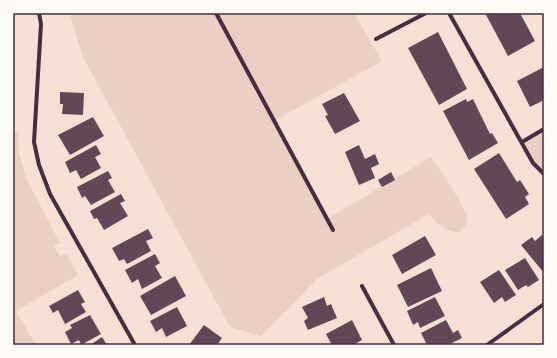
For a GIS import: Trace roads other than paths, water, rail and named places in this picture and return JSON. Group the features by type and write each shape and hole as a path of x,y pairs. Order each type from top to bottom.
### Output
{"street":[{"path":"39,13 41,24 34,142 39,165 50,194 135,345"},
{"path":"216,13 333,230"},
{"path":"376,39 426,13"},
{"path":"449,13 533,163 544,174"},
{"path":"522,142 544,129"},
{"path":"362,286 394,345"},
{"path":"487,345 544,304"}]}
